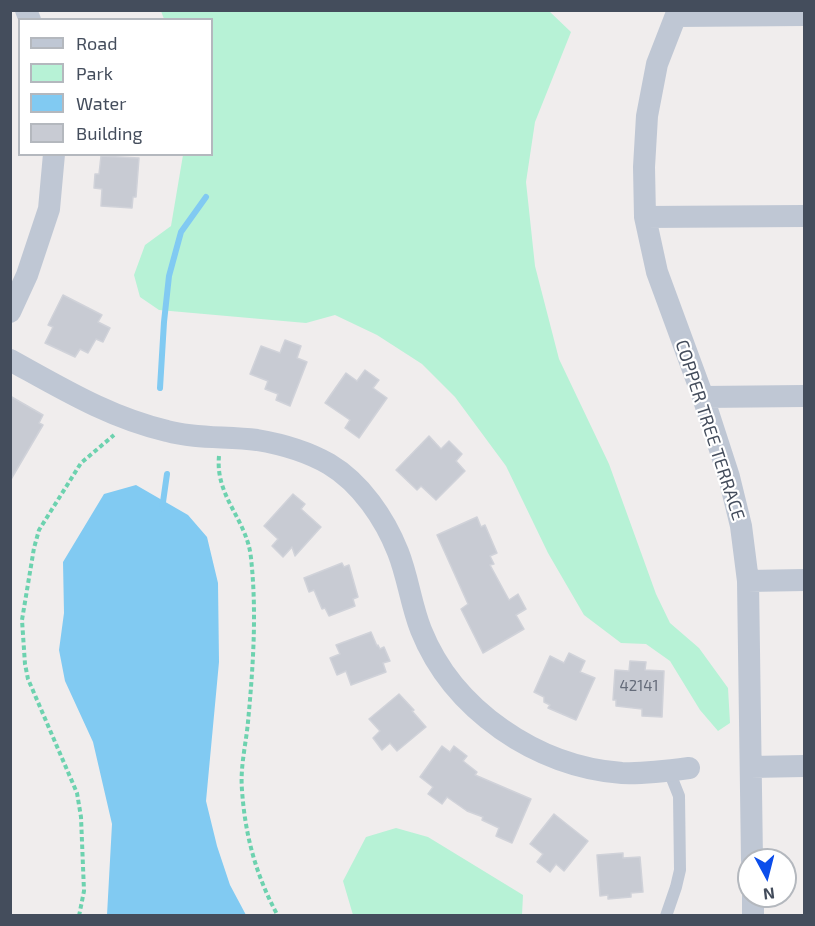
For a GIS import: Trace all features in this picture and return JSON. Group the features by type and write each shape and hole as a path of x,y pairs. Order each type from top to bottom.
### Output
{"street":[{"path":"677,13 804,15"},
{"name":"COPPER TREE TERRACE","path":"677,13 657,64 647,116 644,167 645,218 657,272 703,397 739,516 748,581 752,848"},
{"path":"10,312 27,275 49,209 54,156"},
{"path":"645,218 804,216"},
{"path":"10,360 85,401 129,421 170,432 257,440 296,449 330,465 360,489 383,520 399,553 422,631 436,659 460,692 488,720 525,745 578,765 639,773 679,769"},
{"path":"703,397 804,396"},
{"path":"748,581 804,580"},
{"path":"751,767 804,766"}],"lane":[{"path":"666,915 680,870 679,769"}],"path":[{"path":"79,915 84,891 81,817 77,793 28,679 22,620 39,530 81,463 129,421"},
{"path":"221,438 219,480 249,544 253,581 255,632 242,772 244,810 252,856 278,915"}],"green space":[{"path":"161,11 549,11 571,32 535,122 526,182 535,266 559,359 609,464 656,594 670,623 699,648 728,688 730,723 718,731 700,710 670,661 646,644 621,643 584,615 548,553 506,466 455,397 422,364 377,335 335,315 306,323 159,310 140,297 134,275 145,245 171,226 183,156 213,156 213,18 164,18"},
{"path":"396,828 428,837 523,895 522,915 353,915 343,881 366,837"}],"water":[{"path":"136,485 188,515 207,537 218,583 219,662 206,801 230,885 246,915 107,915 112,824 93,742 65,681 59,650 64,613 63,562 104,494"}],"building":[{"path":"101,156 139,158 136,197 133,197 132,208 101,206 102,189 94,188 95,174 99,174"},
{"path":"63,295 102,315 98,322 110,328 103,342 96,339 88,353 80,349 75,357 45,343 53,327 48,325"},
{"path":"285,340 301,346 297,358 307,362 290,406 276,400 278,394 265,389 268,381 250,374 261,346 280,353"},
{"path":"365,370 379,380 373,388 387,398 359,438 345,428 350,420 325,403 346,373 357,381"},
{"path":"10,396 43,415 39,423 43,425 10,481"},
{"path":"429,436 441,449 449,441 462,454 456,461 465,471 436,500 421,486 417,490 396,470"},
{"path":"293,494 305,504 301,509 321,527 295,556 292,547 283,557 272,546 278,539 264,526"},
{"path":"477,517 481,527 485,525 497,553 490,556 494,564 490,565 509,600 518,594 526,609 516,615 524,629 483,653 461,609 468,604 437,535"},
{"path":"342,563 344,567 349,565 358,597 353,599 355,606 329,616 325,608 322,609 314,590 309,592 304,578"},
{"path":"371,632 377,646 380,649 384,647 390,661 383,663 386,672 351,685 346,671 337,675 330,658 340,654 336,645"},
{"path":"569,653 585,661 580,672 595,678 576,720 548,708 550,705 544,702 544,697 534,692 550,656 564,663"},
{"path":"630,661 646,662 645,670 664,671 662,717 642,716 642,709 616,706 616,700 613,700 615,670 629,671"},
{"path":"399,694 426,727 397,751 390,743 382,750 373,738 380,731 369,719"},
{"path":"442,746 450,752 454,746 467,756 463,761 477,772 475,775 531,799 512,843 496,836 499,828 482,820 483,817 467,811 447,797 442,804 428,794 433,787 420,777"},
{"path":"554,814 588,841 564,871 556,864 550,872 537,862 543,854 530,844"},
{"path":"623,853 623,858 640,857 643,892 631,893 631,897 608,899 608,895 600,896 597,855"}],"waterway":[{"path":"160,388 169,276 181,232 206,197"},
{"path":"162,509 167,474"}]}
